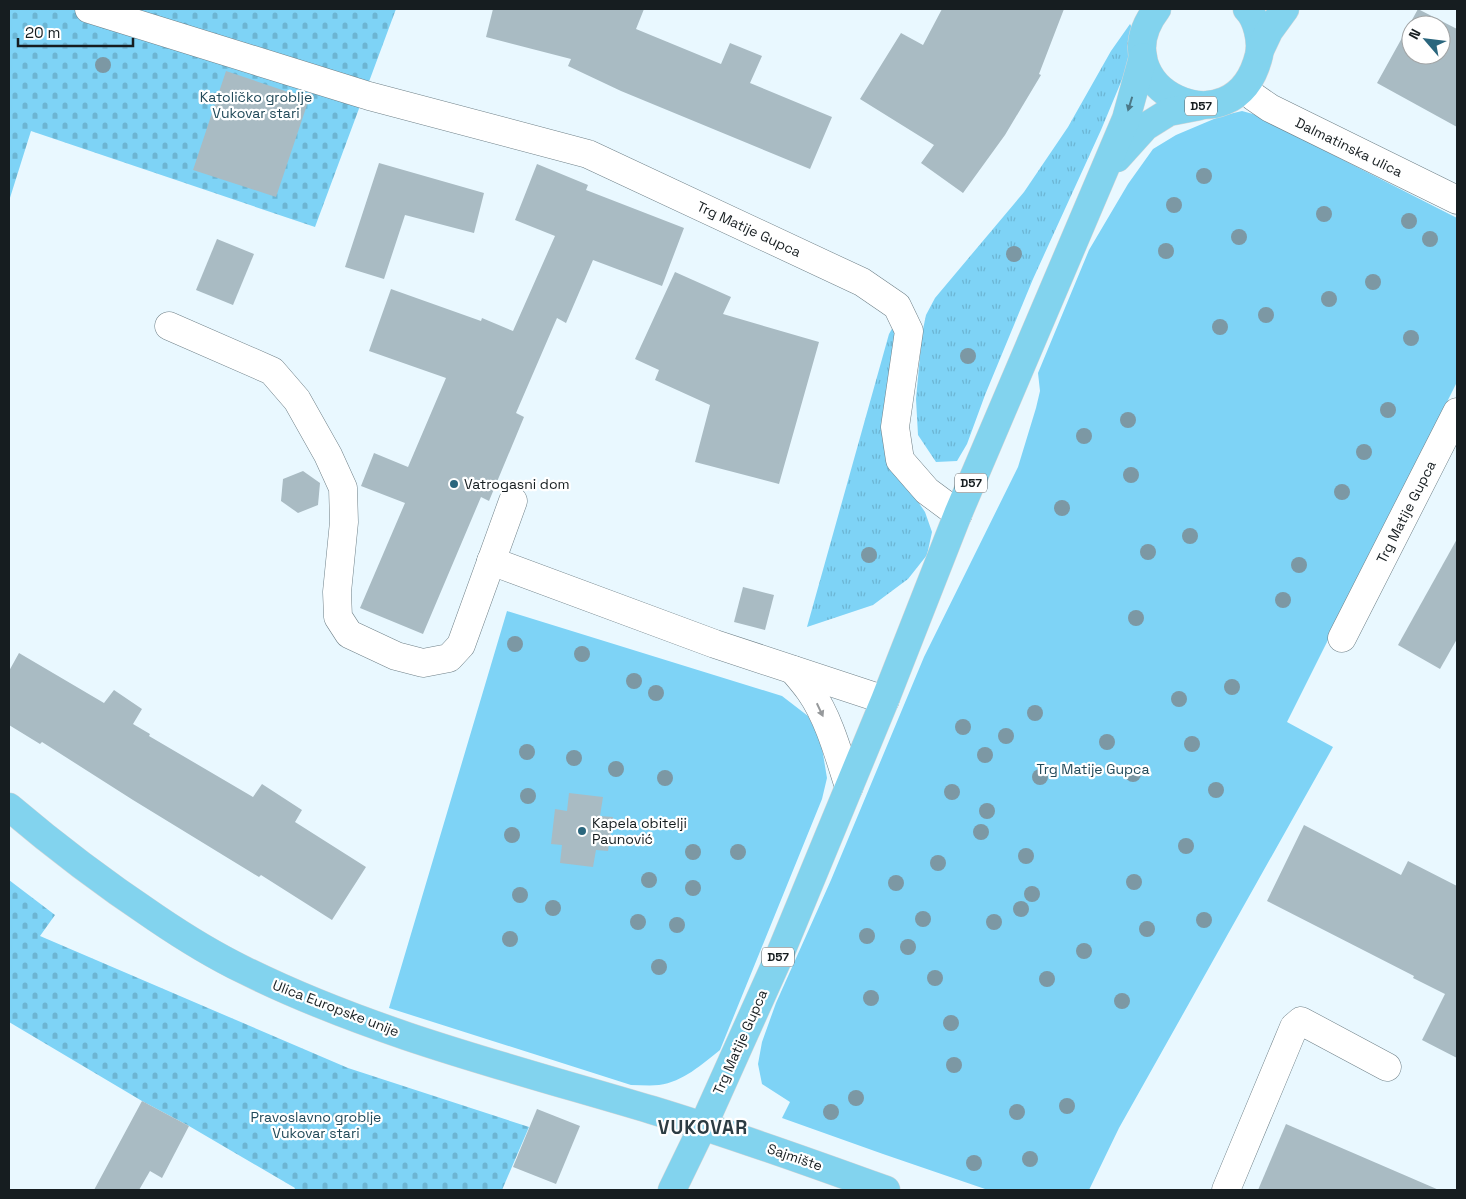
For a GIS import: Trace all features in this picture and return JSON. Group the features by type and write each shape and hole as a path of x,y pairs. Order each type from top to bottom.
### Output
{"main road":[{"name":"D57","path":"1157,9 1149,19 1142,38 1143,58 1150,77 1163,92 1180,102 1200,106 1216,104 1232,97 1245,87 1256,70 1260,50 1269,31 1285,9"},
{"name":"D57","path":"1246,9 1250,12 1258,30 1260,50"},
{"name":"Trg Matije Gupca","path":"672,1190 778,959 885,700 958,514 1126,119 1143,58"},
{"name":"Trg Matije Gupca","path":"1100,182 1122,151 1145,127 1169,112 1200,106"},
{"name":"Ulica Europske unije","path":"9,807 111,888 182,935 242,970 292,993 448,1050 703,1126"},
{"name":"Sajmište","path":"703,1126 886,1190"}],"street":[{"name":"Trg Matije Gupca","path":"89,9 369,96 588,154 862,282 897,306 909,331 895,427 900,460 927,492 958,514"},
{"name":"Dalmatinska ulica","path":"1245,87 1254,97 1270,108 1457,200"},
{"path":"169,326 272,371 297,400 328,455 343,488 344,522 338,592 338,616 349,634 396,656 423,664 449,658 461,645 513,501"},
{"name":"Trg Matije Gupca","path":"1342,638 1457,412"},
{"path":"491,561 715,644 885,700"},
{"path":"793,670 811,692 821,711 849,786"},
{"path":"1226,1190 1294,1027 1301,1021 1387,1067"}],"green space":[{"name":"Katoličko groblje Vukovar stari","path":"9,9 396,9 315,227 31,131 9,201"},
{"path":"1130,24 1134,31 1126,70 1101,130 1033,279 967,444 957,461 936,462 918,435 916,399 922,334 926,315 935,298 1024,192 1068,127 1111,51"},
{"name":"Trg Matije Gupca","path":"1242,111 1253,114 1457,218 1457,382 1287,722 1333,747 1119,1128 1089,1190 988,1190 782,1118 790,1102 762,1084 758,1064 762,1042 776,1003 831,880 924,657 1018,467 1040,391 1038,373 1089,250 1128,184 1153,149 1176,135 1221,116"},
{"path":"893,327 897,338 910,490 925,512 932,532 927,555 908,579 873,605 807,627 889,334"},
{"path":"507,611 782,696 808,716 821,742 827,778 822,799 720,1050 692,1072 668,1083 631,1085 389,1008"},
{"name":"Pravoslavno groblje Vukovar stari","path":"9,880 55,915 40,936 348,1068 529,1127 502,1190 294,1190 295,1188 142,1101 9,1022"}],"building":[{"path":"493,9 644,9 636,29 721,64 730,43 762,56 750,83 832,117 810,169 621,91 568,66 571,59 486,37"},
{"path":"942,9 1064,9 1039,74 1041,75 1005,135 963,193 921,163 934,145 860,99 901,33 923,45"},
{"path":"1418,9 1430,15 1415,15"},
{"path":"1451,26 1457,29 1457,127 1377,83 1401,40 1401,65 1451,65"},
{"path":"226,71 309,99 276,197 193,170"},
{"path":"379,163 484,193 474,233 405,215 384,279 345,267"},
{"path":"537,164 588,185 586,190 684,228 662,286 593,260 566,323 557,318 516,413 524,417 489,501 481,497 423,634 360,608 405,503 361,486 374,453 408,467 446,378 369,351 391,289 481,321 482,318 513,331 555,236 515,220"},
{"path":"217,239 254,254 233,305 196,290"},
{"path":"675,272 731,297 723,314 819,342 779,484 695,462 710,405 655,380 659,370 635,359"},
{"path":"303,471 320,483 318,505 298,513 281,501 283,479"},
{"path":"1457,539 1457,639 1440,669 1398,645"},
{"path":"743,587 774,595 765,630 734,622"},
{"path":"19,653 104,703 114,690 142,709 133,724 150,734 149,736 253,797 262,784 302,810 295,822 366,867 332,920 261,875 259,877 133,800 42,742 40,744 9,725 9,671"},
{"name":"Kapela obitelji Paunović","path":"569,793 603,797 600,816 613,817 608,851 596,850 593,867 560,863 562,845 551,844 555,809 567,811"},
{"path":"1304,825 1401,875 1408,861 1457,886 1457,1058 1422,1040 1445,994 1413,978 1414,976 1267,901"},
{"path":"142,1101 189,1126 162,1178 150,1171 139,1190 94,1190"},
{"path":"537,1109 580,1126 556,1184 513,1167"},
{"path":"1286,1124 1439,1190 1258,1190"}],"place":[{"name":"Vatrogasni dom","path":"454,484"},
{"name":"Kapela obitelji Paunović","path":"582,831"}],"district":[{"name":"VUKOVAR","path":"703,1127"}]}
